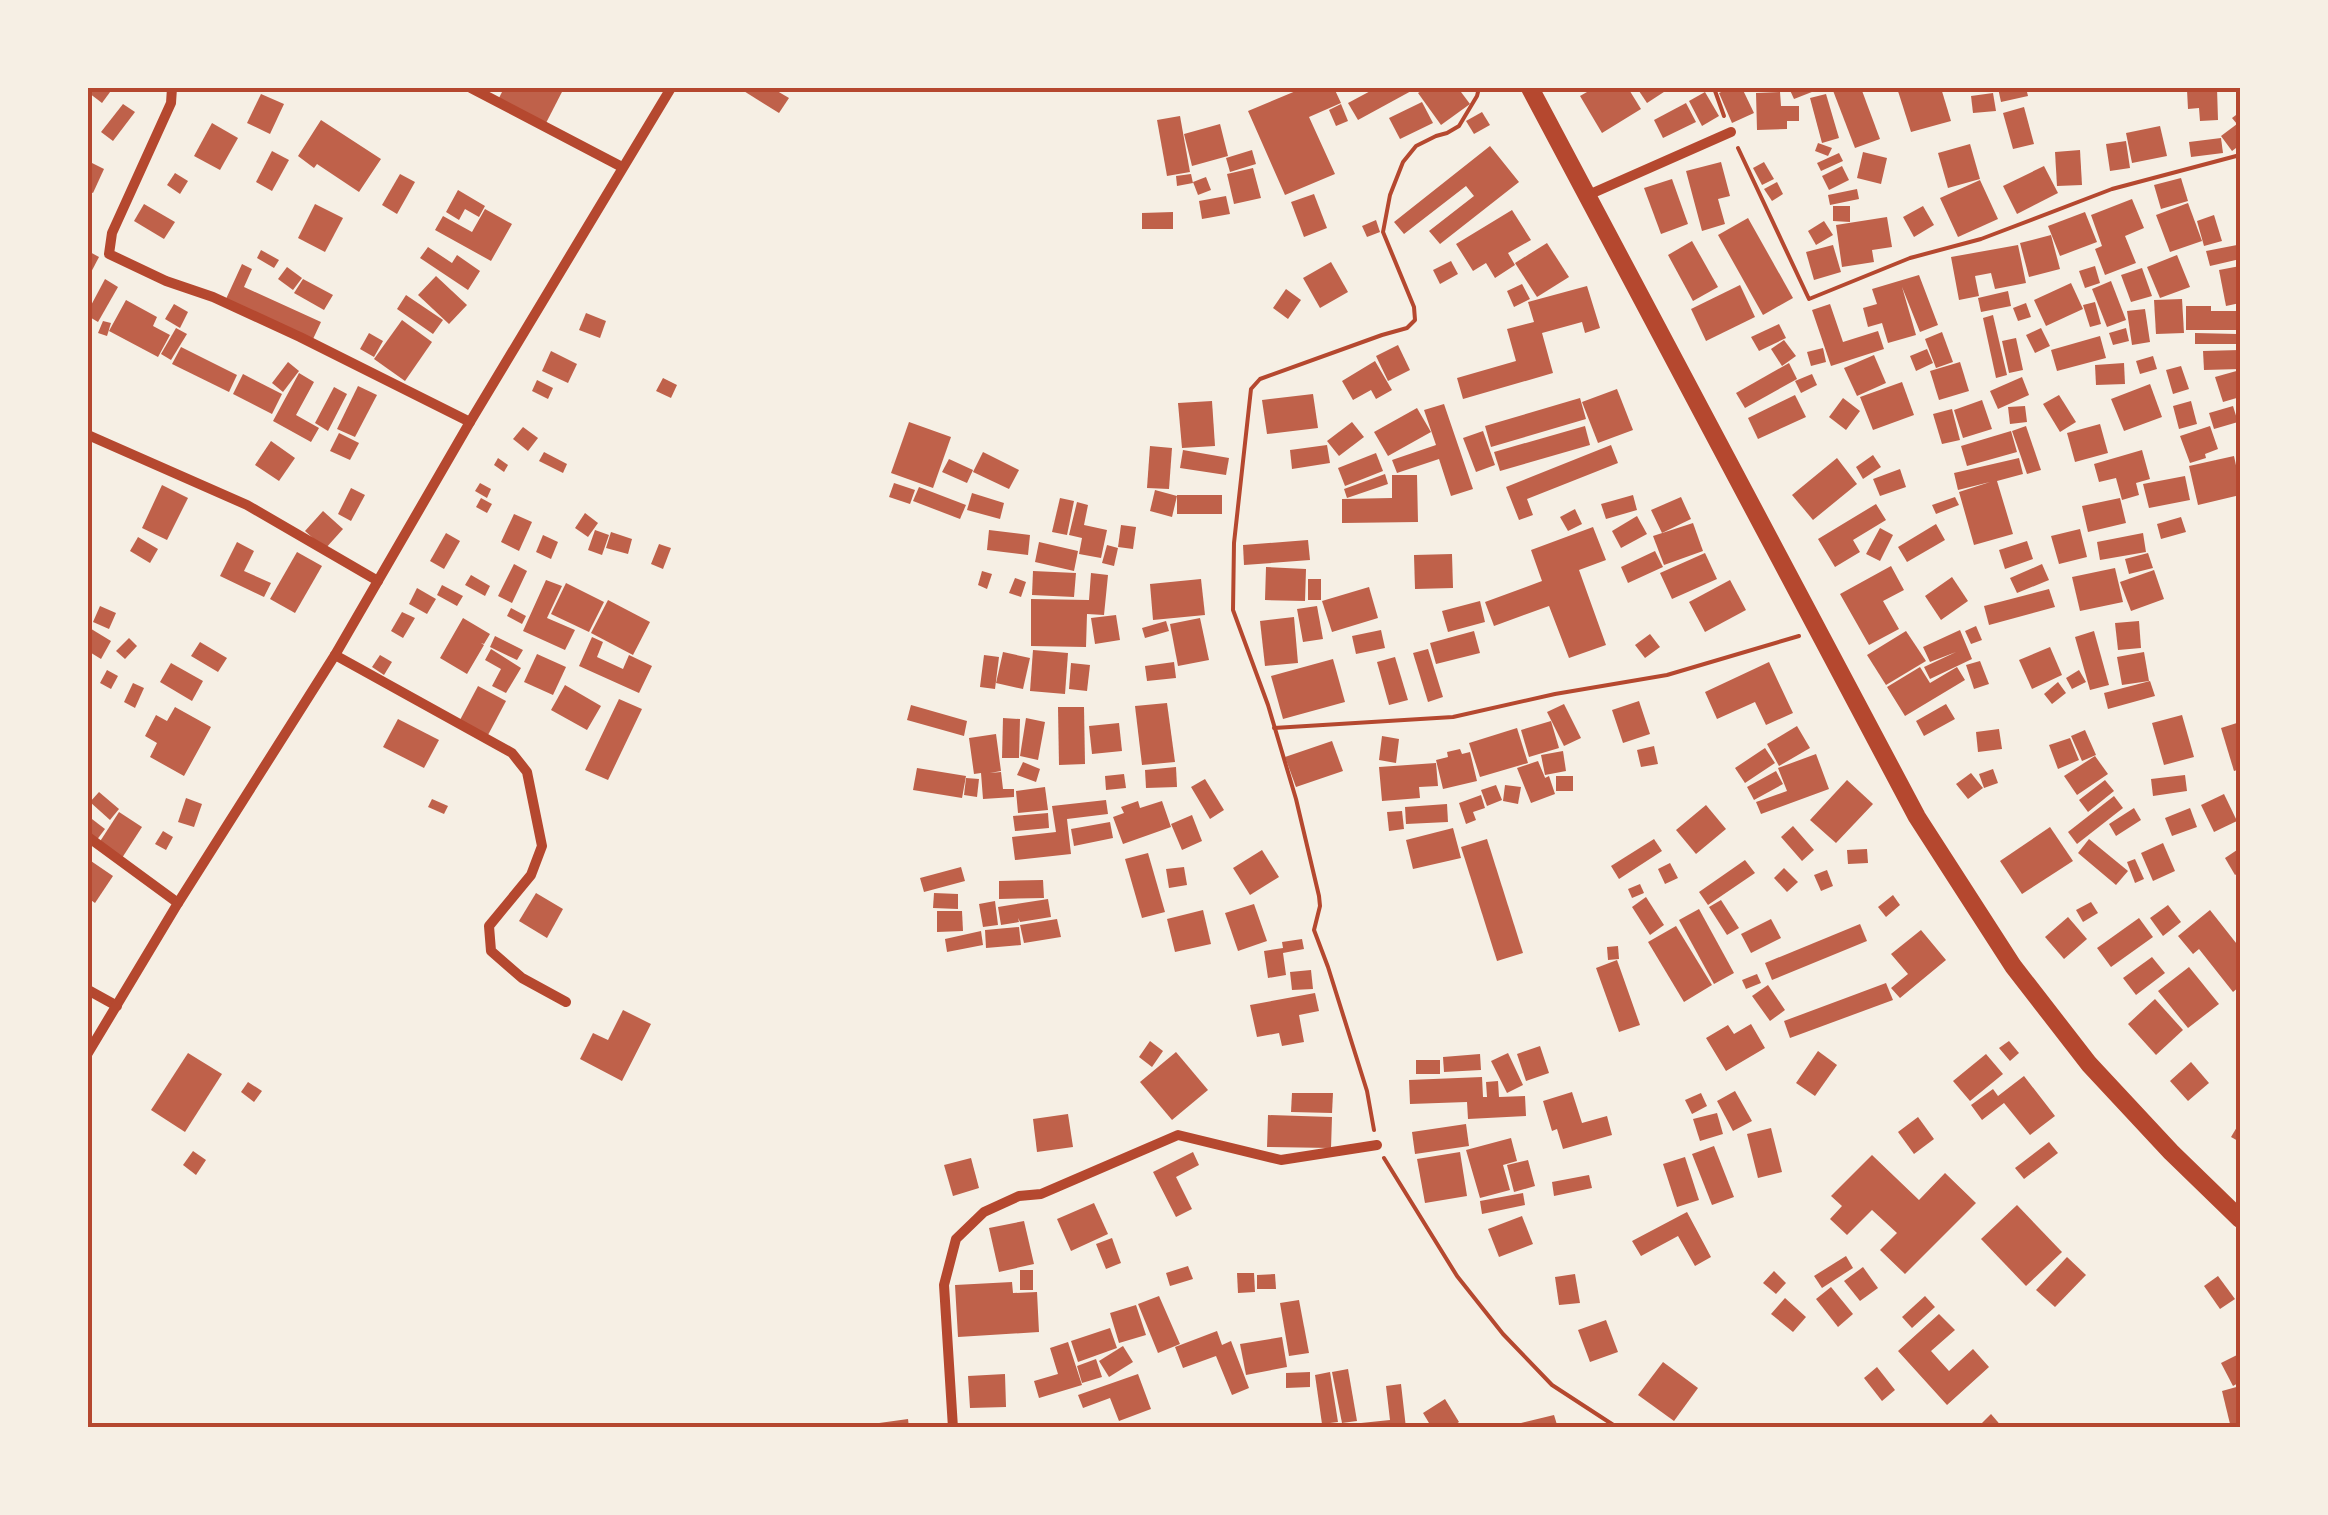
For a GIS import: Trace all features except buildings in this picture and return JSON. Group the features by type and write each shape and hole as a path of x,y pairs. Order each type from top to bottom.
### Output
{"main road":[{"path":"1530,88 1917,816 2013,966 2090,1064 2240,1219"}],"street":[{"path":"172,88 171,103 112,233 109,254 300,337 470,422"},
{"path":"471,88 622,167"},
{"path":"88,1053 335,656 671,88"},
{"path":"1586,196 1731,132"},
{"path":"88,435 246,505 378,581"},
{"path":"335,656 512,752 527,772 542,846 531,875 489,926 491,951 522,978 566,1002"},
{"path":"88,836 178,903"},
{"path":"88,990 116,1006"},
{"path":"953,1428 944,1285 956,1239 984,1212 1019,1196 1041,1194 1178,1135 1281,1160 1377,1146"}],"path":[{"path":"1479,88 1458,126 1416,146 1404,162 1390,195 1384,232 1414,307 1415,320 1407,328 1260,379 1252,389 1234,542 1234,610 1296,799 1319,896 1314,930 1368,1091 1377,1146 1458,1276 1503,1334 1552,1385 1618,1428"},
{"path":"1714,88 1809,300 1910,258 1981,238 2112,189 2240,155"},
{"path":"1273,728 1454,717 1667,674 1818,630"}]}
